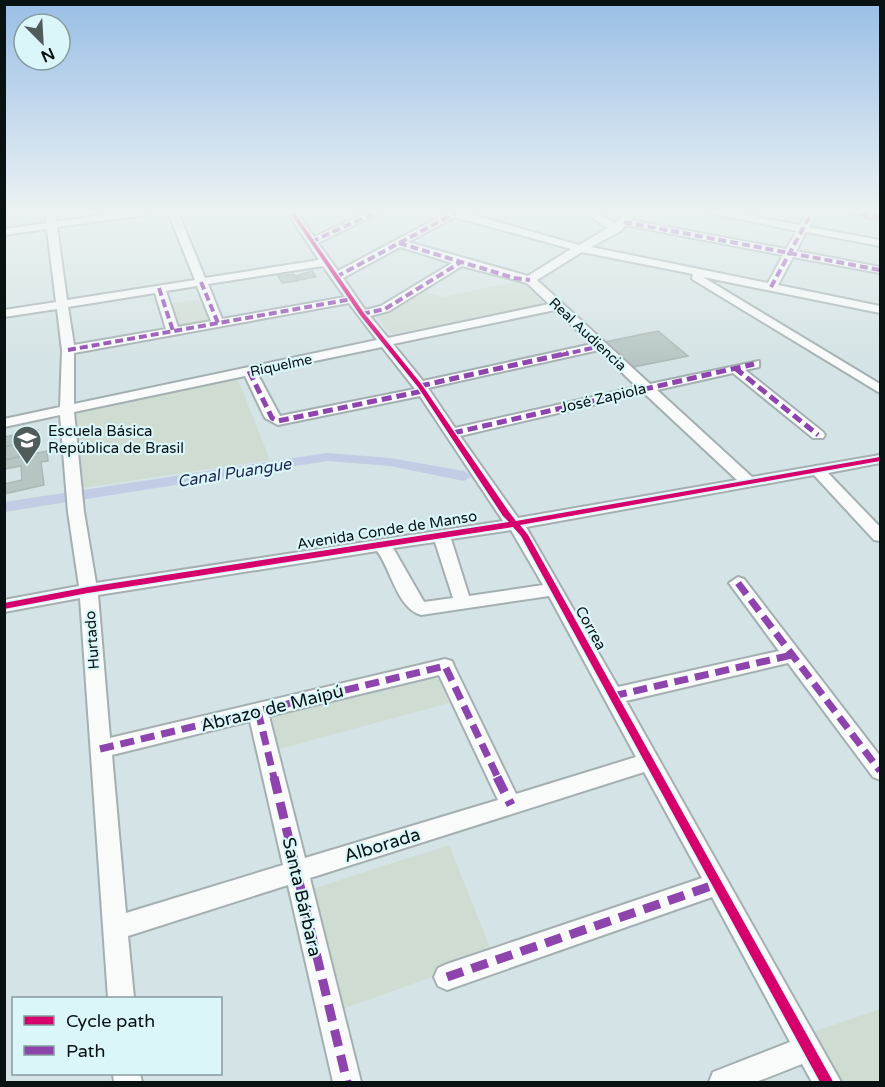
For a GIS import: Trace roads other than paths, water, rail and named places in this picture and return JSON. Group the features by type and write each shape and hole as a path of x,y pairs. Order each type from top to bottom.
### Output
{"street":[{"name":"Hurtado","path":"58,263 68,350 67,409 76,512 88,590 121,997"},
{"path":"193,263 218,323"},
{"path":"4,314 321,263"},
{"name":"Correa","path":"326,263 362,314 422,389 514,524 524,535 827,1083"},
{"path":"336,277 362,263"},
{"path":"362,314 385,309 460,263"},
{"path":"463,263 514,278 530,280 556,263"},
{"path":"650,263 880,309"},
{"path":"771,287 785,263"},
{"path":"841,263 880,270"},
{"path":"685,270 880,389"},
{"name":"Real Audiencia","path":"530,280 747,481"},
{"path":"159,288 173,331"},
{"path":"68,350 352,300"},
{"name":"Riquelme","path":"4,423 557,306"},
{"path":"249,371 272,418 278,421 601,346"},
{"name":"José Zapiola","path":"453,433 754,364"},
{"path":"735,369 818,435"},
{"name":"Avenida Conde de Manso","path":"4,606 88,590 514,524 880,459"},
{"path":"817,470 880,536"},
{"path":"441,535 463,603"},
{"path":"381,544 395,562 416,608 426,609 554,589"},
{"path":"738,583 878,763"},
{"path":"613,696 792,655"},
{"name":"Abrazo de Maipú","path":"100,749 444,666 511,805"},
{"name":"Santa Bárbara","path":"258,711 347,1083"},
{"name":"Alborada","path":"115,928 649,762"},
{"path":"447,977 717,884"},
{"path":"723,1083 808,1048"}],"waterway":[{"name":"Canal Puangue","path":"4,507 327,457 390,462 464,476"}],"place":[{"name":"Escuela Básica República de Brasil","path":"27,466"}]}
